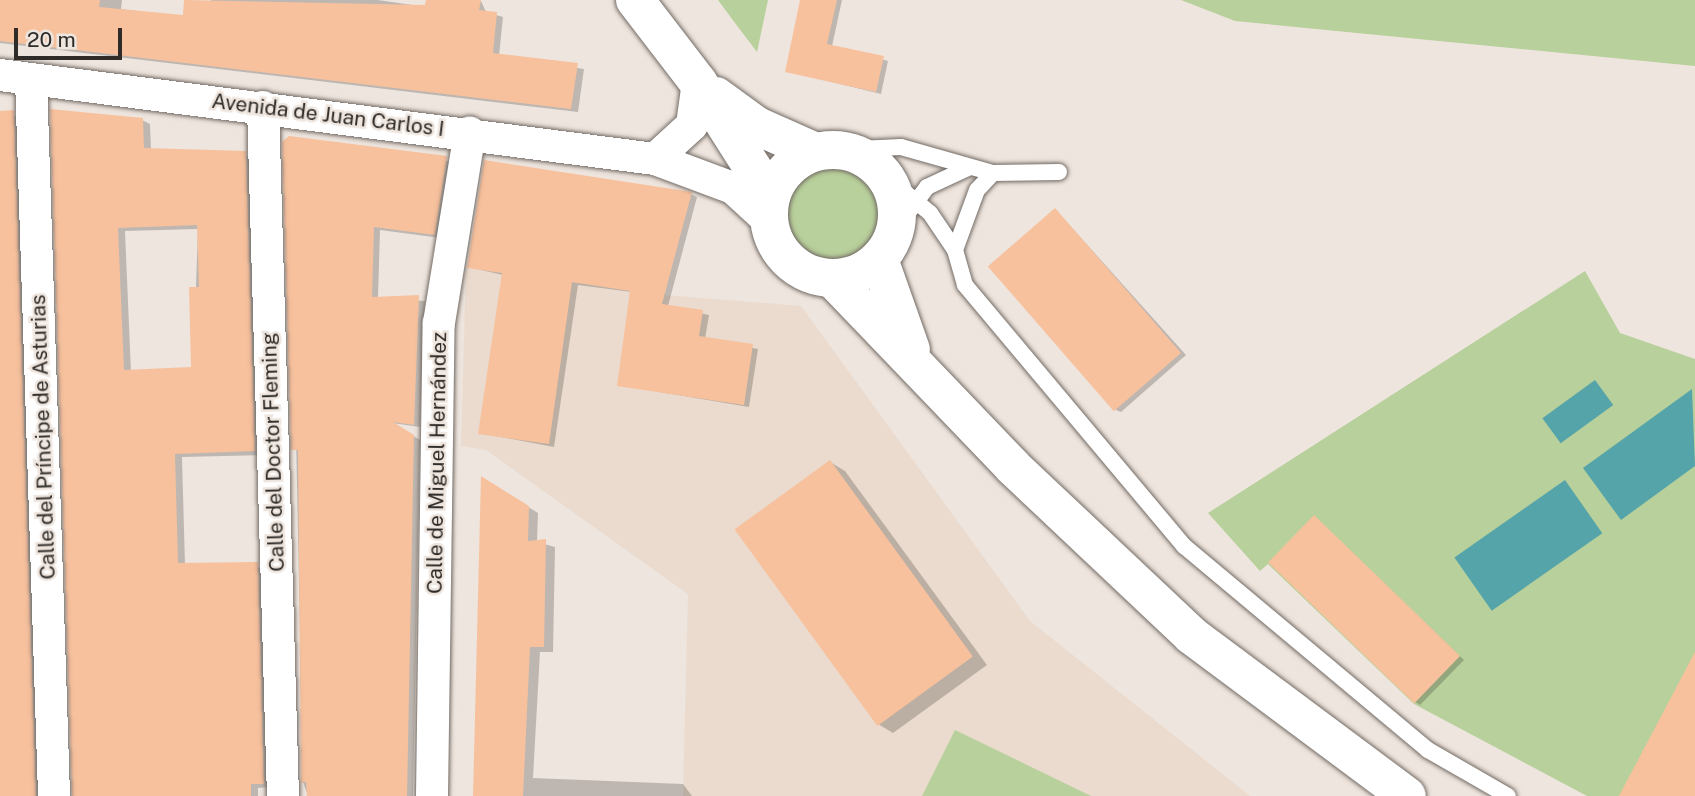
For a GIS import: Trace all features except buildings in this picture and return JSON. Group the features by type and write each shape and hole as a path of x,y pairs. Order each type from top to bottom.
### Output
{"main road":[{"path":"635,0 698,82 770,209 791,262 832,278 916,362 1013,467 1191,635 1407,796"},
{"path":"698,82 757,126 826,151 855,153 885,177 897,211 896,229 916,362"},
{"path":"770,209 788,169 826,151"},
{"path":"832,278 896,229"}],"street":[{"name":"Avenida de Juan Carlos I","path":"0,75 470,132 655,159 733,188 770,209"},
{"name":"Calle del Príncipe de Asturias","path":"31,79 54,796"},
{"path":"655,159 692,125 698,82"},
{"name":"Calle del Doctor Fleming","path":"262,107 283,796"},
{"name":"Calle de Miguel Hernández","path":"432,796 439,323 470,132"}],"lane":[{"path":"826,151 901,147 993,173 1059,172"},
{"path":"955,250 896,229 935,181 968,168"},
{"path":"993,173 977,190 955,250 965,285 1184,546 1428,750 1508,796"}],"shaded area":[{"path":"466,268 664,295 801,306 1030,621 1250,796 683,796 688,594 486,450 461,446"}],"green space":[{"path":"718,0 768,0 757,52 735,23"},
{"path":"1181,0 1695,0 1695,66 1235,21"},
{"path":"825,166 843,166 868,179 878,195 881,213 878,231 868,247 843,260 825,260 800,247 787,222 787,204 800,179"},
{"path":"1585,271 1620,333 1695,359 1695,796 1587,796 1414,704 1268,564 1260,571 1208,513"},
{"path":"955,730 1091,796 922,796"}],"water":[{"path":"1595,380 1613,405 1561,443 1542,418"},
{"path":"1692,389 1695,466 1621,520 1583,468"},
{"path":"1565,480 1602,533 1492,611 1454,557"}]}
